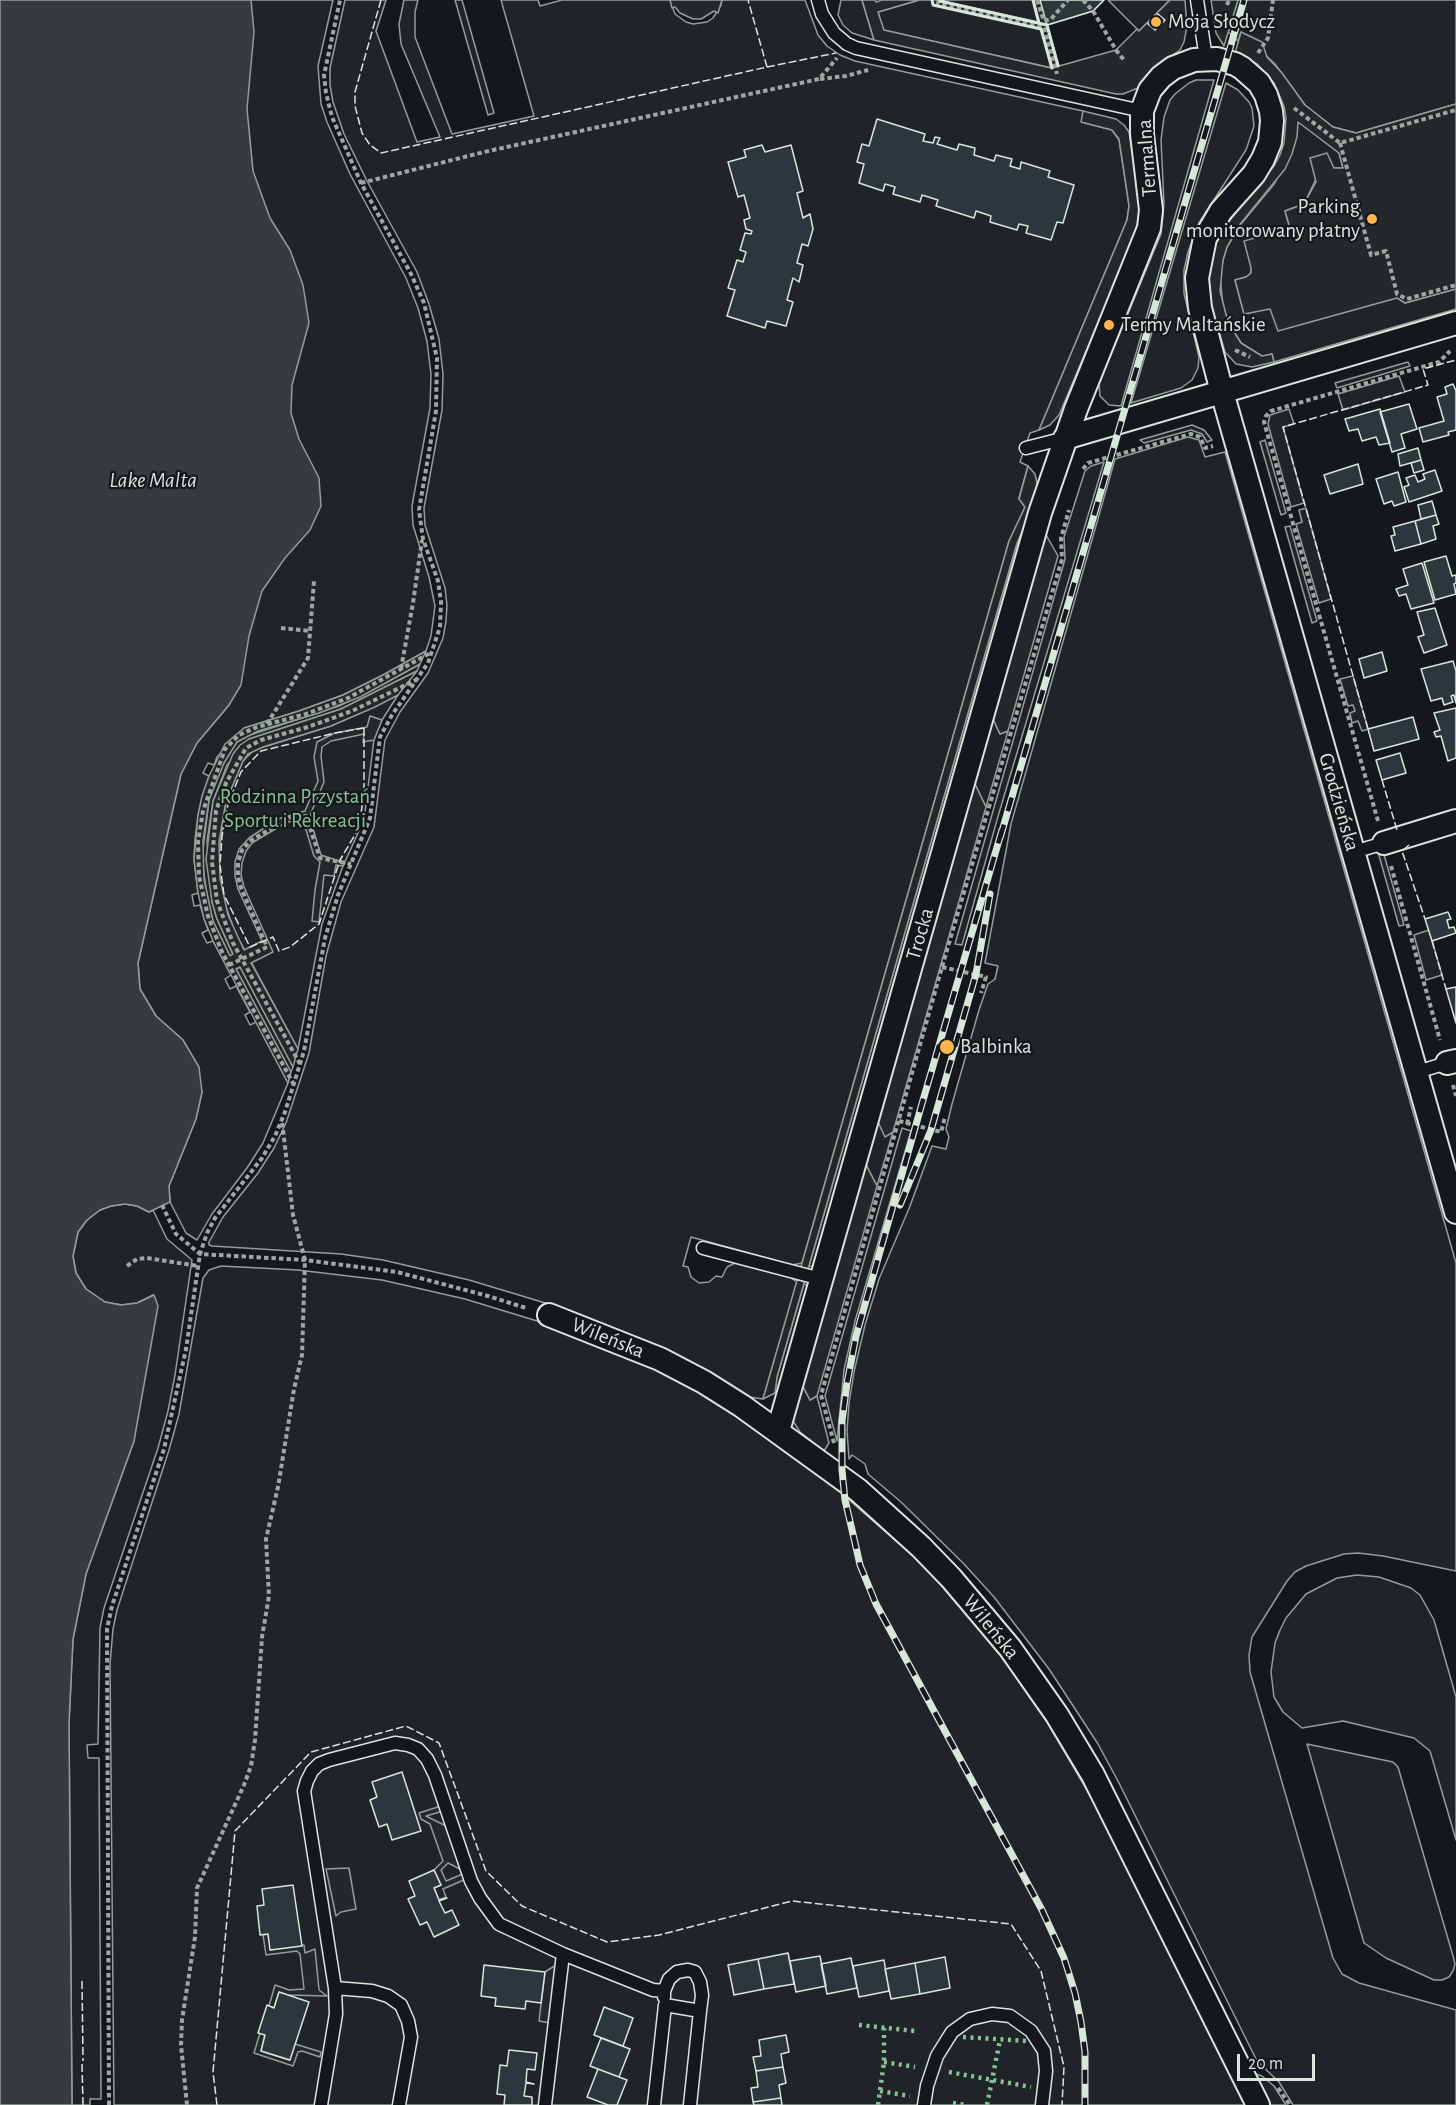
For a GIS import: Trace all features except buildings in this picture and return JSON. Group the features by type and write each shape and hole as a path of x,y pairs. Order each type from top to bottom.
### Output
{"street":[{"name":"Termalna","path":"1065,438 1149,228 1150,204 1142,134 1142,111 1150,90 1161,77 1180,64 1206,58 1226,61 1249,72 1266,94 1272,121 1270,142 1259,166 1215,220 1205,238 1200,256 1197,278 1198,298 1222,392"},
{"path":"1065,438 1456,323"},
{"name":"Grodzieńska","path":"1222,392 1456,1212"},
{"name":"Trocka","path":"778,1431 1040,513 1065,438"},
{"path":"1384,843 1456,821"},
{"name":"Wileńska","path":"549,1315 660,1359 704,1382 843,1478 921,1547 951,1578 1010,1648 1093,1775 1258,2105"}],"lane":[{"path":"818,0 822,14 834,33 856,48 1142,111"},
{"path":"1197,0 1206,58"},
{"path":"1026,448 1065,438"},
{"path":"1354,852 1384,843"},
{"path":"1416,1072 1451,1062"},
{"path":"703,1248 821,1279"},
{"path":"321,2105 336,2014 335,1988 304,1791 307,1781 319,1764 395,1743 418,1749 427,1759 435,1775 471,1881 499,1924 563,1954 652,1990 664,1991"},
{"path":"545,2105 563,1954"},
{"path":"654,2105 665,2005 664,1991 669,1979 677,1972 688,1970 695,1972 700,1982 702,1995 690,2105"},
{"path":"335,1988 372,1991 388,1996 401,2006 408,2021 411,2037 399,2105"},
{"path":"665,2005 700,2011"},
{"path":"924,2105 927,2086 937,2056 952,2032 970,2019 992,2014 1010,2016 1031,2031 1044,2051 1046,2072 1042,2105"}],"path":[{"path":"109,2105 107,1629 112,1606 164,1449 186,1349 200,1254 207,1233 262,1158 282,1119 295,1085 311,1020 325,938 338,895 370,818 382,730 418,679 432,652 440,627 441,602 438,581 422,536 419,510 436,411 436,358 423,303 411,274 361,183 332,117 324,84 340,0"},
{"path":"939,0 938,3 1044,27 1057,75"},
{"path":"1037,0 1044,21 1051,19 1068,0"},
{"path":"1083,0 1093,11 1124,60"},
{"path":"1257,56 1268,38 1273,0"},
{"path":"819,79 847,44"},
{"path":"361,183 563,134 874,69"},
{"path":"1291,106 1340,143 1371,255 1386,251 1397,294 1407,299 1456,285"},
{"path":"1340,143 1456,111"},
{"path":"1445,347 1456,344"},
{"path":"1456,344 1439,362 1271,411 1265,418 1264,432 1384,843 1451,1062 1456,1096"},
{"path":"1082,470 1088,463 1191,434 1200,437 1205,448 1218,445"},
{"path":"836,1453 821,1395 942,967 1062,559 1061,538 1072,501"},
{"path":"400,670 422,536"},
{"path":"266,725 308,658 314,581"},
{"path":"281,628 310,631"},
{"path":"295,1085 229,966 208,916 199,876 198,842 203,811 225,749 239,735 348,698 432,652"},
{"path":"300,1065 233,943 217,901 212,862 212,838 216,811 226,783 246,748 261,740 308,727 352,711 418,679"},
{"path":"229,966 267,947 238,876 238,862 242,850 250,841 291,817 306,816 320,858 351,864"},
{"path":"942,967 986,977 981,993"},
{"path":"907,1124 911,1107"},
{"path":"900,1121 941,1132 945,1117"},
{"path":"187,2105 181,2045 182,2020 195,1936 196,1888 251,1766 262,1637 270,1596 266,1539 302,1355 305,1260 294,1215 282,1119"},
{"path":"162,1206 176,1234 200,1254 305,1260 397,1272 549,1315"},
{"path":"127,1266 137,1259 147,1258 198,1266"},
{"path":"1274,2083 1290,2105"}],"green space":[{"path":"235,0 333,0 318,66 321,104 350,174 406,278 418,308 427,341 431,374 430,408 412,506 413,525 429,577 435,606 431,636 426,651 343,695 244,728 217,757 214,765 208,763 203,773 209,776 198,815 195,839 194,859 198,893 192,895 194,906 200,905 208,930 202,933 207,943 213,941 231,975 225,979 230,989 236,986 250,1012 245,1015 250,1025 256,1022 288,1083 263,1143 212,1214 197,1240 186,1233 170,1202 169,1186 196,1119 202,1092 183,1040 156,1016 140,989 138,963 181,774 197,743 229,705 261,591 263,270"},
{"path":"345,0 386,0 376,31 417,142 440,137 401,44 399,24 404,0 418,0 415,12 415,37 452,134 534,116 501,0 538,0 540,6 562,0 670,0 675,14 693,24 707,22 713,18 722,0 805,0 818,35 827,46 840,55 855,61 1083,111 1082,122 1112,130 1119,140 1129,206 1127,220 1039,430 1030,433 1020,462 1028,466 1019,498 1025,507 1009,541 802,1263 792,1265 691,1237 683,1266 688,1267 691,1277 699,1283 709,1282 716,1276 722,1277 727,1267 735,1263 788,1276 797,1282 763,1399 749,1397 652,1345 602,1324 552,1305 469,1280 383,1260 341,1254 209,1245 223,1217 258,1173 274,1148 286,1123 309,1053 326,956 341,902 374,827 385,740 400,712 428,673 443,638 446,621 445,588 425,525 424,508 442,410 443,374 439,339 417,272 367,181 344,134 333,102 330,68"},
{"path":"455,0 462,0 494,113 488,115"},
{"path":"841,0 862,0 874,40 852,33 843,25 838,15"},
{"path":"919,0 932,0 933,5 1041,29 1052,68 883,30 878,12"},
{"path":"1033,0 1039,23 940,1"},
{"path":"1108,0 1170,0 1139,31"},
{"path":"1238,0 1456,0 1456,104 1356,133 1333,127 1305,105 1275,64 1241,32 1238,41 1228,32"},
{"path":"1196,80 1214,80 1121,406 1109,405 1100,396 1099,383 1161,234 1164,204 1161,140 1164,117 1170,100 1175,94"},
{"path":"1226,83 1238,90 1249,102 1254,126 1246,150 1199,223 1188,252 1184,270 1184,293 1199,357 1198,368 1192,380 1181,388 1131,403"},
{"path":"1298,121 1339,153 1343,168 1334,168 1331,165 1316,179 1304,204 1285,211 1302,271 1251,268 1251,273 1246,277 1235,280 1244,314 1266,309 1271,309 1273,313 1386,286 1405,303 1456,289 1456,309 1274,362 1272,354 1263,357 1241,343 1228,322 1223,306 1220,275 1223,260 1227,247 1241,224 1275,183"},
{"path":"1408,362 1410,366 1337,388 1335,383"},
{"path":"1399,376 1405,392 1343,410 1338,394"},
{"path":"1289,409 1294,424 1283,427 1304,503 1291,507 1268,424 1270,415"},
{"path":"1192,425 1204,430 1212,440 1207,442 1202,434 1191,430 1144,443 1140,440"},
{"path":"1188,437 1199,440 1205,457 1225,452 1456,1263 1456,1571 1358,1553 1344,1554 1306,1566 1295,1572 1287,1581 1252,1637 1249,1655 1250,1672 1333,1958 1342,1974 1359,1983 1456,2010 1456,2105 1293,2105 1279,2082 1257,2061 1119,1783 1098,1744 1049,1669 994,1597 964,1564 901,1502 868,1474 865,1464 852,1455 849,1459 847,1431 849,1403 865,1325 879,1279 932,1146 946,1149 949,1137 946,1129 952,1104 979,1010 988,984 995,979 998,966 985,963 1011,824 1115,459"},
{"path":"1265,440 1286,513 1281,515 1260,442"},
{"path":"1104,462 962,945 955,944 1065,559 1064,537 1085,471 1091,466"},
{"path":"1306,508 1331,599 1319,603 1296,524 1302,522 1299,510"},
{"path":"1032,510 814,1267 809,1266 1017,543"},
{"path":"1290,526 1317,621 1312,623 1285,527"},
{"path":"420,664 417,671 341,709 249,739 227,765 213,801 207,841 212,902 233,955 230,956 213,921 202,859 209,800 229,752 237,742 247,736 339,706"},
{"path":"1353,676 1368,729 1362,731 1358,721 1352,723 1350,713 1355,711 1353,705 1348,706 1340,679"},
{"name":"Rodzinna Przystań Sportu i Rekreacji","path":"398,695 382,720 374,739 364,820 343,866 322,924 298,1049 235,932 223,899 218,860 226,801 243,761 254,750 331,726"},
{"path":"992,717 1000,734 1008,731 986,807 974,782"},
{"path":"1383,851 1404,925 1399,926 1378,852"},
{"path":"1429,930 1442,975 1426,980 1414,935"},
{"path":"240,967 293,1067 291,1072 236,969"},
{"path":"877,1119 885,1136 893,1132 877,1186 864,1161"},
{"path":"902,1128 911,1131 855,1321 844,1370 837,1441 825,1396"},
{"path":"125,1204 137,1206 149,1212 153,1210 167,1239 192,1260 168,1411 158,1448 104,1608 100,1628 98,1744 87,1745 88,1758 99,1758 101,2099 90,2099 90,2105 72,2105 69,1723 73,1639 86,1574 134,1441 153,1295 137,1303 122,1305 105,1302 86,1289 76,1273 73,1256 78,1232 87,1220 100,1210"},
{"path":"221,1266 298,1270 382,1280 465,1299 547,1324 645,1364 693,1387 772,1441 841,1493 910,1553 941,1585 998,1651 1047,1722 1091,1797 1245,2105 114,2105 110,1664 113,1629 179,1414 203,1278 209,1270"},
{"path":"804,1284 809,1286 779,1388 775,1393 777,1377"},
{"path":"801,1383 810,1400 817,1396 829,1443 824,1451 800,1432 793,1421 792,1414"},
{"path":"1357,1575 1379,1577 1411,1588 1420,1595 1434,1620 1456,1697 1456,1840 1430,1751 1414,1738 1343,1721 1302,1728 1283,1712 1274,1697 1271,1672 1275,1643 1286,1618 1306,1594 1337,1578"},
{"path":"1307,1744 1393,1762 1398,1767 1455,1964 1449,1977 1434,1980 1386,1958 1364,1943"},
{"path":"1256,2074 1274,2086 1286,2105 1271,2105"}],"shaded area":[{"path":"670,0 722,0 718,13 714,11 701,19 693,19 680,13 675,7 672,8"},
{"path":"862,0 875,0 876,2 919,0 878,12 884,30 1051,68 1041,29 933,5 932,0 943,0 1038,22 1033,0 1104,0 1093,11 1047,25 1059,66 1116,50 1170,0 1185,0 1187,26 1180,50 1165,60 1138,88 1123,94 1116,94 874,40"},
{"path":"1211,0 1238,0 1224,46 1216,33"},
{"name":"Parking monitorowany płatny","path":"1241,32 1262,42 1267,57 1282,73 1305,105 1333,127 1356,133 1456,104 1456,289 1405,303 1397,298 1278,331 1270,309 1244,314 1235,280 1251,273 1244,241 1290,228 1285,211 1304,204 1316,182 1310,158 1327,153 1334,168 1343,168 1339,153 1298,122 1297,137 1285,169 1241,223 1227,247 1223,260 1220,291 1228,322 1241,343 1262,356 1272,354 1274,362 1252,367 1236,364 1225,352 1210,301 1208,274 1213,249 1225,226 1274,166 1280,155 1284,143 1286,118 1284,106 1274,83 1257,64 1235,53"},
{"path":"1083,111 1116,119 1129,132 1140,205 1138,221 1134,238 1059,415 1050,425 1039,430 1127,220 1129,206 1119,139 1112,130 1081,122"},
{"path":"1028,466 1035,474 1038,487 1032,510 1017,543 777,1377 775,1393 763,1399 1009,541 1025,507 1019,499"},
{"path":"1045,533 1058,556 1008,731 1000,734 992,717"},
{"path":"426,651 420,664 360,697 319,713 258,731 237,742 224,763 209,800 203,841 204,879 213,921 230,956 233,954 212,902 206,859 213,801 233,754 249,739 341,709 417,671 398,695 375,707 331,726 263,747 248,754 226,801 219,842 220,878 228,915 244,950 262,941 238,889 235,862 239,849 249,838 278,819 305,811 318,781 314,757 317,742 335,733 367,727 370,716 382,720 374,740 363,742 364,734 331,741 322,747 324,782 311,813 311,822 321,855 345,863 343,866 336,865 334,876 324,875 319,922 312,921 320,862 314,856 303,820 287,822 252,843 242,863 241,875 244,887 273,952 251,963 298,1049 293,1067 240,967 236,969 291,1072 288,1083 213,941 204,919 194,859 202,796 225,744 244,728 343,695"},
{"path":"974,782 986,807 893,1132 885,1137 877,1120"},
{"path":"864,1161 877,1186 817,1396 810,1400 801,1383"},
{"path":"441,1806 443,1811 426,1816 448,1827 464,1871 448,1863 441,1870 446,1881 465,1873 466,1879 443,1889 446,1897 439,1900 434,1888 441,1885 434,1870 443,1861 430,1824 421,1819 419,1813"},
{"path":"349,1868 356,1909 341,1912 336,1916 326,1869"},
{"path":"268,1934 271,1950 304,1945 305,1953 315,1949 319,1990 327,1996 287,1995 279,1992 274,2008 269,2006 275,1985 289,1990 304,1989 300,1954 297,1951 266,1955 263,1935"},
{"path":"556,1965 550,2023 539,2021 545,1972"},
{"path":"260,2033 265,2035 261,2051 289,2060 295,2044 321,2052 320,2057 302,2051 298,2052 293,2066 254,2053"}],"water":[{"name":"Lake Malta","path":"0,0 251,0 254,32 247,109 253,171 270,218 290,250 303,285 309,323 292,385 291,413 299,439 319,478 321,506 310,530 285,558 262,591 249,636 241,685 229,705 197,743 181,774 138,963 140,989 156,1016 183,1040 199,1067 202,1092 196,1119 169,1186 170,1202 149,1212 137,1206 125,1204 100,1210 87,1220 78,1232 73,1256 76,1273 86,1289 105,1302 121,1305 137,1303 154,1295 158,1306 134,1441 86,1574 73,1639 69,1723 72,2105 0,2105"}],"railway":[{"path":"1000,838 1244,0"},
{"path":"1002,830 856,1336 842,1421 842,1470 845,1500 860,1565 876,1604 1042,1910 1064,1958 1081,2022 1085,2052 1085,2105"},
{"path":"900,1205 931,1130 976,974 990,894"}],"hedge":[{"path":"859,2025 915,2031"},
{"path":"878,2105 884,2062 884,2028"},
{"path":"963,2037 1027,2041"},
{"path":"987,2105 1000,2040"},
{"path":"884,2062 915,2067"},
{"path":"949,2072 1031,2087"},
{"path":"880,2091 910,2096"},
{"path":"953,2103 966,2105"}],"fence":[{"path":"381,0 355,92 355,106 362,133 370,145 381,153 767,67 748,0"},
{"path":"767,67 836,53"},
{"path":"1368,729 1283,427 1428,385 1423,369 1456,360"},
{"path":"364,728 364,789 361,815 356,833 340,860 319,924 290,947 279,951 273,937 250,947 224,895 220,865 228,804 241,772 261,751 364,728"},
{"path":"1382,780 1398,829"},
{"path":"1409,845 1402,851 1425,919"},
{"path":"1432,941 1446,989"},
{"path":"217,2105 213,2072 235,1831 311,1752 406,1726 439,1743 486,1871 522,1906 607,1942 659,1935 792,1901 1011,1924 1041,1971 1064,2067 1062,2105"},
{"path":"82,1981 83,2061"},
{"path":"82,2064 83,2105"}],"wall":[{"path":"932,0 933,5 1041,29 1052,68"},
{"path":"943,0 940,1 1047,25 1058,66"},
{"path":"1033,0 1039,23"}],"place":[{"name":"Moja Słodycz","path":"1156,22"},
{"name":"Parking monitorowany płatny","path":"1372,219"},
{"name":"Termy Maltańskie","path":"1109,325"},
{"name":"Balbinka","path":"947,1047"}]}
